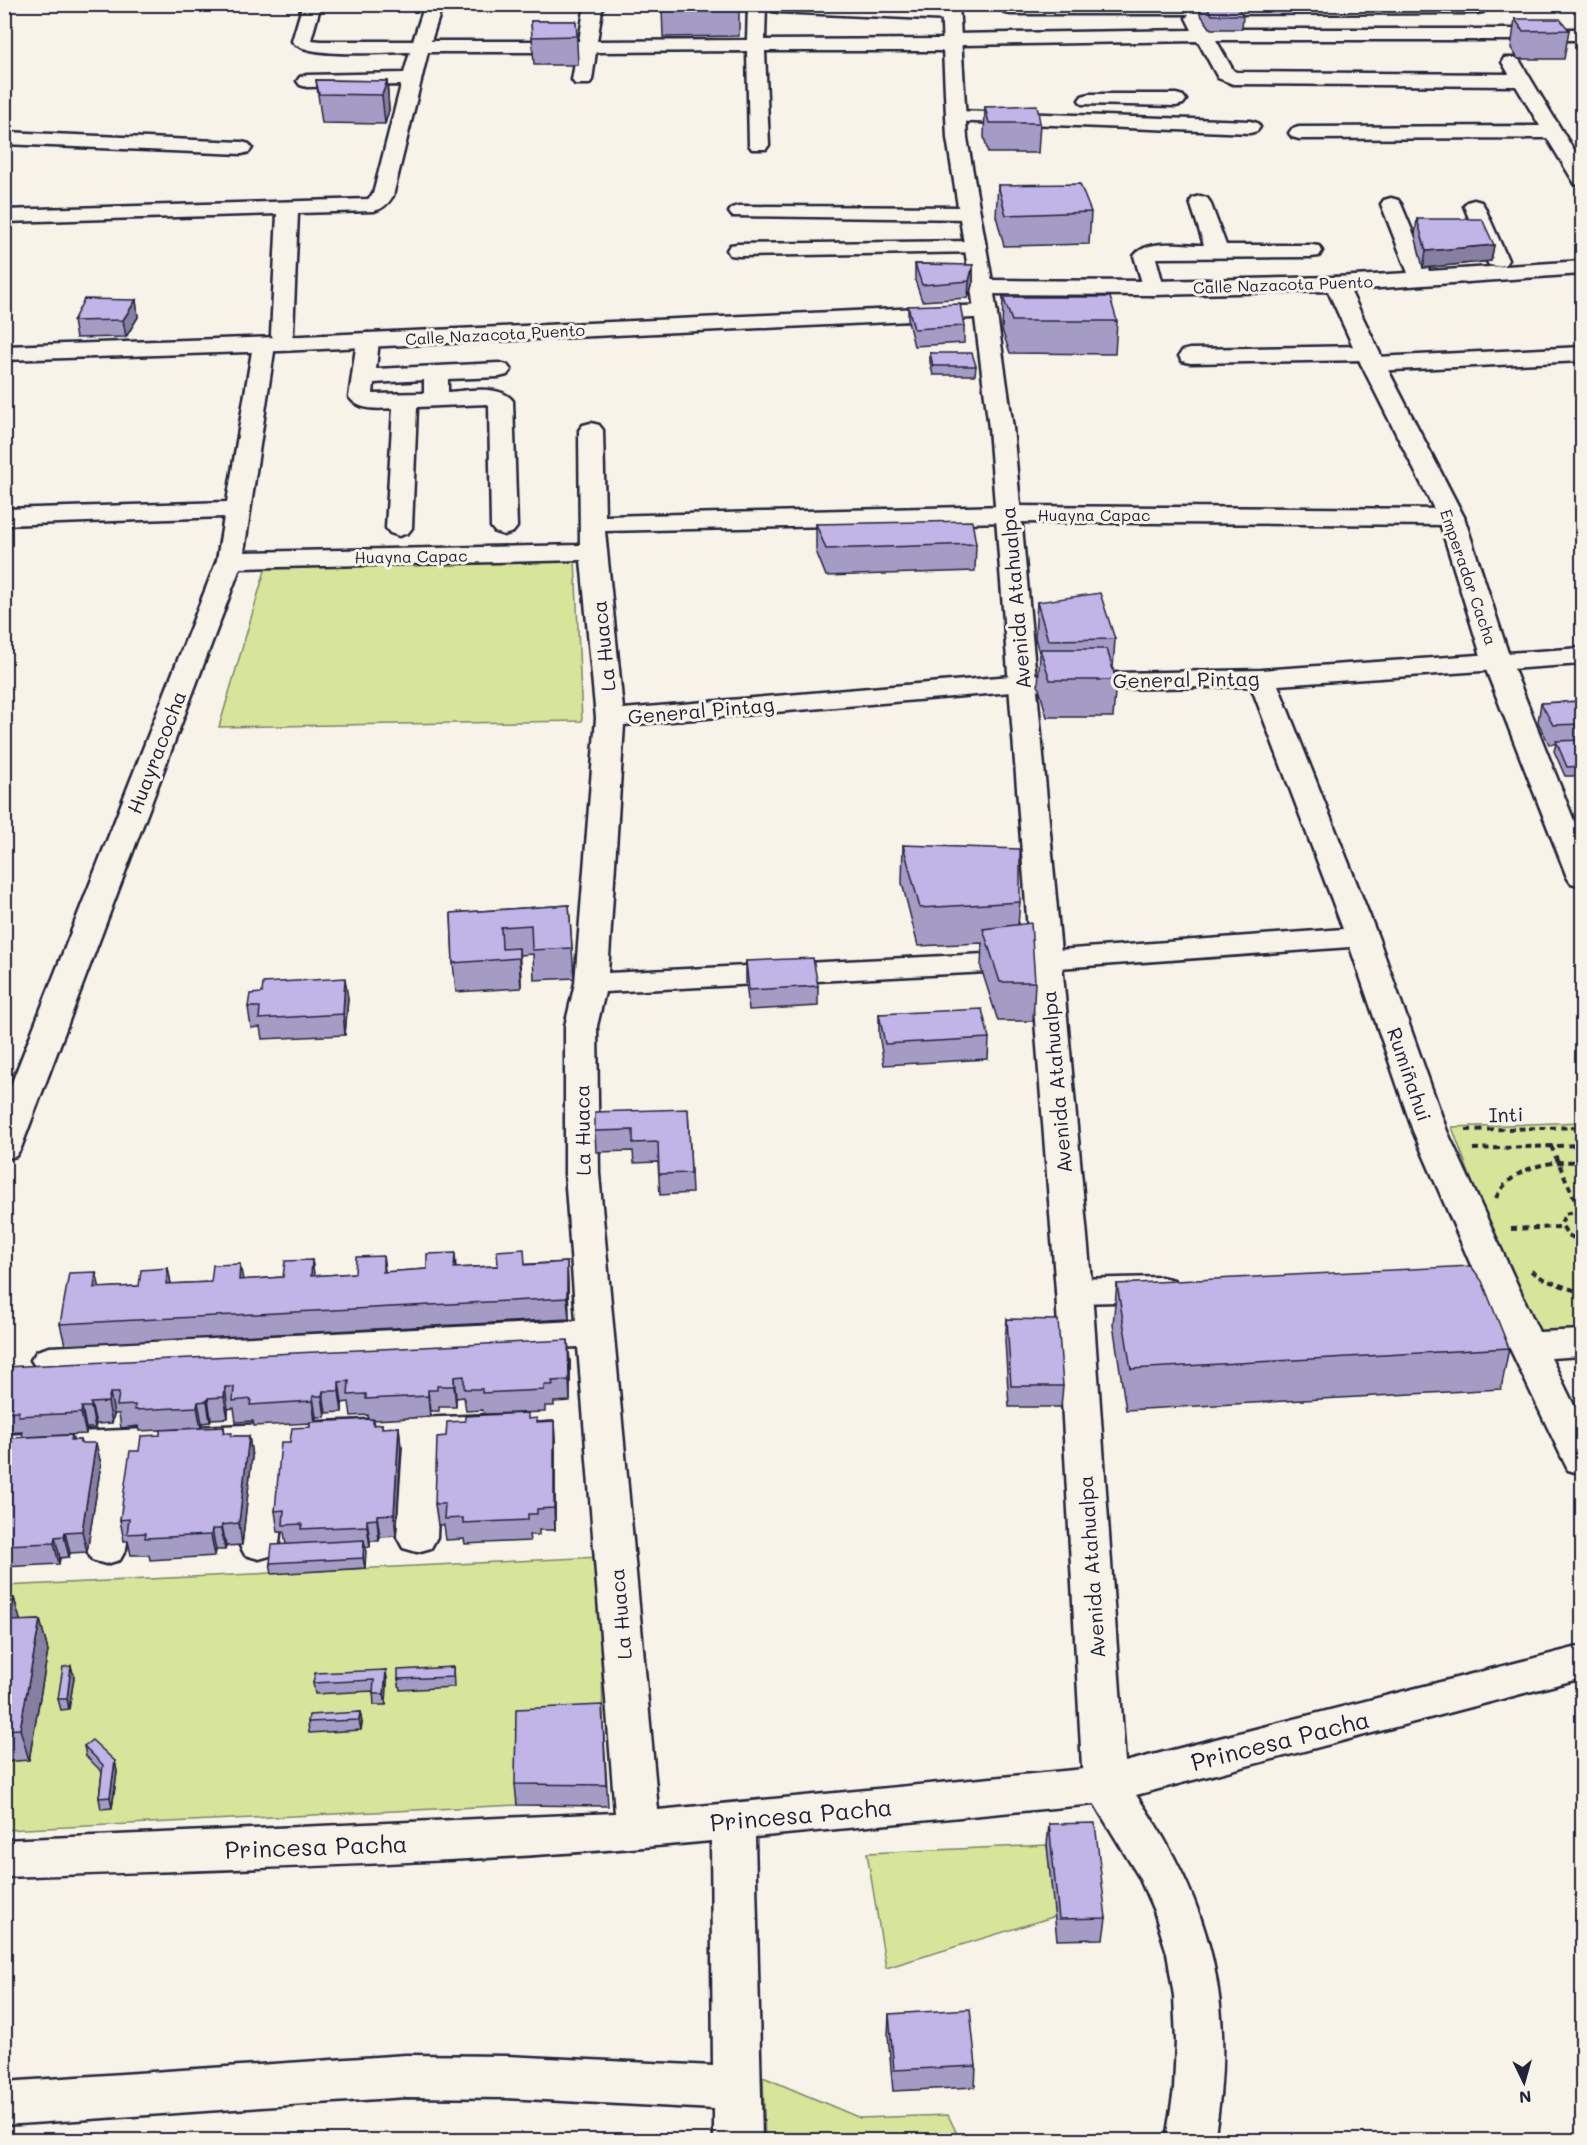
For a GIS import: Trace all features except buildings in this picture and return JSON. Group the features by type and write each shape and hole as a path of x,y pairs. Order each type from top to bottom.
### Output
{"street":[{"path":"312,4 302,34 301,41 306,45 420,48 756,46 1206,35 1582,34"},
{"path":"4,216 374,205 383,196 420,48 434,4"},
{"path":"582,80 594,4"},
{"path":"757,4 759,145"},
{"path":"1188,6 1226,74 1233,78 1522,80"},
{"path":"1011,9 1188,6 1475,6 1582,180"},
{"path":"778,7 950,10"},
{"name":"Avenida Atahualpa","path":"950,10 957,138 986,312 1001,428 1074,1291 1105,1785"},
{"path":"307,81 412,79"},
{"path":"956,109 1000,100"},
{"path":"1071,100 1176,100"},
{"path":"956,109 1250,127"},
{"path":"1299,133 1553,132"},
{"path":"4,138 242,148"},
{"path":"1200,202 1217,251"},
{"path":"1391,204 1420,278"},
{"path":"1474,206 1503,273"},
{"name":"Huayracocha","path":"6,1142 230,560 238,509 273,339 288,209"},
{"path":"739,212 970,213"},
{"path":"738,250 975,247"},
{"path":"1153,288 1145,256 1151,252 1311,251"},
{"name":"Calle Nazacota Puento","path":"982,287 1153,288 1335,284 1582,268"},
{"name":"Emperador Cacha","path":"1335,284 1370,359 1451,517 1497,662 1582,877"},
{"name":"Calle Nazacota Puento","path":"4,353 273,339 368,340 986,312"},
{"path":"368,340 361,397 365,400 405,401 488,397 501,401 504,527"},
{"path":"1190,356 1370,359 1582,354"},
{"path":"363,376 500,370"},
{"path":"436,373 436,400"},
{"path":"399,528 405,401"},
{"name":"La Huaca","path":"591,430 593,538 610,717 591,983 581,1026 582,1174 638,1830"},
{"path":"4,517 238,509"},
{"name":"Huayna Capac","path":"230,560 1007,514 1451,517"},
{"name":"General Pintag","path":"610,717 1023,683 1261,678 1582,656"},
{"name":"Rumiñahui","path":"1261,678 1362,937 1430,1131 1511,1273 1528,1346 1582,1460"},
{"path":"591,983 1045,960 1362,937"},
{"path":"1460,1280 1511,1273"},
{"path":"1074,1291 1191,1288"},
{"path":"50,1360 596,1333"},
{"path":"1528,1346 1582,1343"},
{"path":"4,1449 523,1427"},
{"path":"417,1537 423,1432"},
{"path":"259,1544 272,1437"},
{"path":"106,1548 123,1444"},
{"name":"Princesa Pacha","path":"4,1859 463,1840 638,1830 1105,1785 1582,1662"},
{"path":"1105,1785 1133,1823 1156,1863 1176,1906 1190,1951 1198,1998 1201,2047 1198,2096 1190,2140"},
{"path":"733,1820 738,2140"},
{"path":"4,2104 406,2076 506,2077 737,2089"}],"path":[{"name":"Inti","path":"1430,1131 1582,1127"},
{"path":"1466,1149 1582,1145"},
{"path":"1551,1146 1581,1210 1565,1214 1562,1227 1568,1235 1582,1242"},
{"path":"1494,1204 1497,1194 1515,1176 1541,1165 1582,1162"},
{"path":"1507,1230 1562,1227"},
{"path":"1511,1273 1545,1280 1582,1293"}],"green space":[{"path":"575,559 582,721 219,727 266,567"},
{"path":"1582,1122 1582,1339 1531,1342 1452,1127"},
{"path":"600,1557 603,1726 518,1730 517,1805 5,1830 4,1586"},
{"path":"1047,1845 1056,1916 886,1968 867,1853"},
{"path":"763,2077 860,2118 948,2115 960,2140 765,2140"}]}
